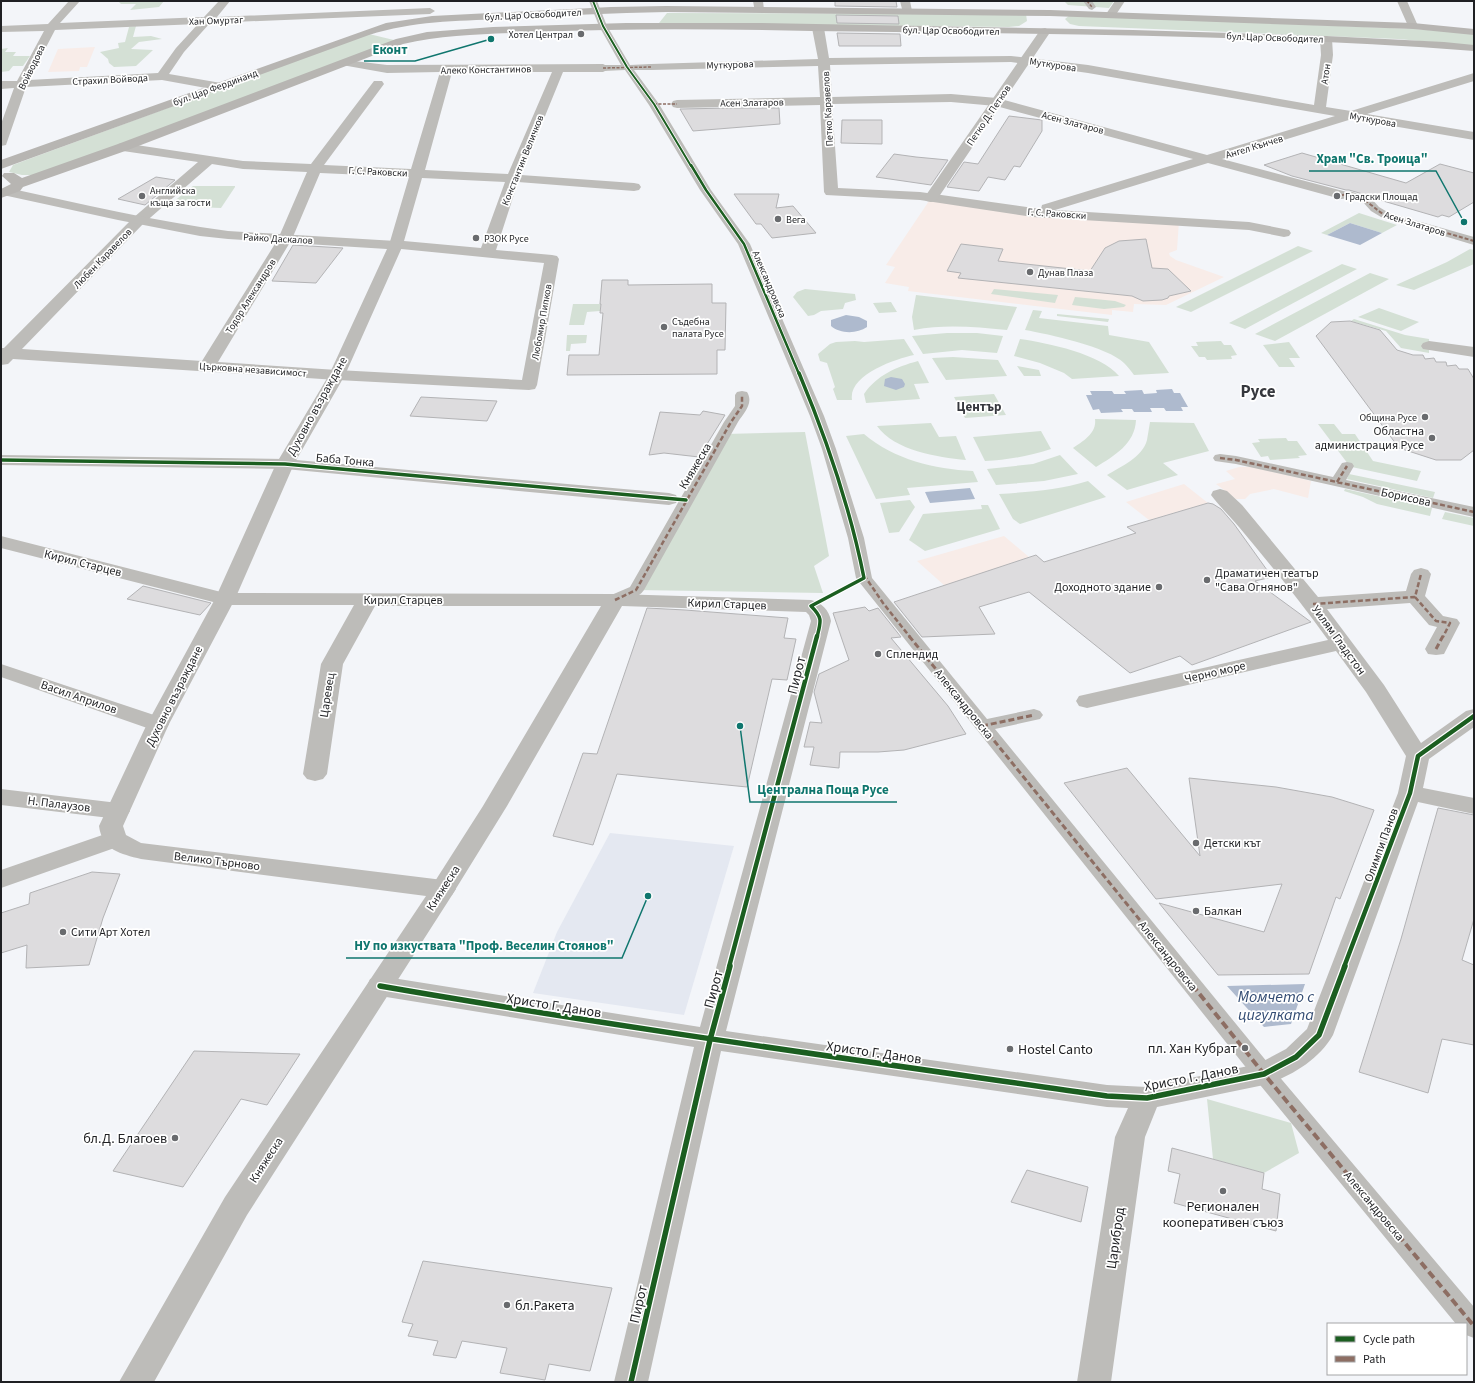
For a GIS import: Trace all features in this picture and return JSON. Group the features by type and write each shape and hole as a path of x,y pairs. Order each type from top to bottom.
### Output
{"main road":[{"name":"бул. Цар Освободител","path":"430,10 595,6 759,5 1051,8 1111,14 1413,26 1474,32"},
{"path":"1045,31 1051,8"},
{"name":"бул. Цар Фердинанд","path":"1,165 430,10"},
{"name":"бул. Цар Освободител","path":"430,34 603,26 1045,31 1326,39 1415,43 1474,48"},
{"name":"бул. Цар Фердинанд","path":"9,190 346,63 400,41 430,34"},
{"path":"1,175 15,178 18,181 9,190"}],"street":[{"name":"Войводова","path":"2,137 21,84 51,27 75,1"},
{"path":"162,76 180,50 225,1"},
{"path":"1111,14 1120,1"},
{"path":"1402,1 1413,26"},
{"name":"Александровска","path":"595,6 603,26 627,67 654,104 706,190 744,244 753,263 830,449 856,538 864,578 1264,1074 1474,1326"},
{"name":"Хан Омуртаг","path":"1,29 430,10"},
{"path":"430,10 430,34"},
{"name":"Петко Каравелов","path":"818,28 824,62 831,192"},
{"name":"Петко Д. Петков","path":"931,198 1045,31"},
{"name":"Атон","path":"1320,109 1327,55 1326,39"},
{"name":"Муткурова","path":"627,67 824,62 1024,60 1474,136"},
{"name":"Алеко Константинов","path":"346,63 387,70 627,67"},
{"name":"Константин Величков","path":"487,253 514,178 559,68"},
{"name":"Духовно възраждане","path":"114,839 111,833 111,826 158,724 225,599 285,464 337,376 396,245 446,70"},
{"name":"Страхил Войвода","path":"1,85 162,76 217,86"},
{"name":"Ангел Кънчев","path":"1033,213 1474,77"},
{"name":"Тодор Александров","path":"207,366 285,239 315,168 378,84"},
{"path":"1445,86 1467,92"},
{"name":"Асен Златаров","path":"654,104 951,98 997,102 1342,195 1349,194 1366,199 1375,209 1385,215 1474,241"},
{"name":"Г. С. Раковски","path":"123,147 243,165 514,178 634,187"},
{"name":"Любен Каравелов","path":"3,356 138,221 209,160"},
{"name":"Райко Даскалов","path":"9,190 138,221 222,235 396,245 552,259"},
{"name":"Г. С. Раковски","path":"831,192 931,198 1033,213 1249,226 1284,233"},
{"name":"Любомир Пипков","path":"529,385 552,259"},
{"path":"1429,346 1474,352"},
{"name":"Църковна независимост","path":"3,356 207,366 337,376 529,385"},
{"name":"Княжеска","path":"136,1382 236,1206 443,889 495,806 615,600 636,590 678,500 742,406 742,395"},
{"name":"Борисова","path":"1220,458 1474,512"},
{"name":"Баба Тонка","path":"1,460 285,464 678,500"},
{"path":"1337,482 1347,466"},
{"name":"Уилям Гладстон","path":"1220,495 1235,509 1313,604 1376,690 1418,756"},
{"name":"Кирил Старцев","path":"1,542 225,599 615,600 811,606"},
{"path":"1415,597 1422,574"},
{"path":"1313,604 1415,597"},
{"path":"1415,597 1436,621 1450,624 1436,649"},
{"name":"Царевец","path":"315,774 332,664 367,600"},
{"name":"Пирот","path":"631,1382 710,1040 821,621 820,615 811,606"},
{"name":"Черно море","path":"1087,701 1342,643"},
{"name":"Васил Априлов","path":"1,670 158,724"},
{"path":"982,726 1034,714"},
{"path":"1418,756 1474,716"},
{"name":"Олимпи Панов","path":"1332,1003 1410,794 1418,756"},
{"path":"1410,794 1474,806"},
{"name":"Н. Палаузов","path":"1,797 118,810"},
{"path":"1,879 114,839"},
{"name":"Велико Търново","path":"114,839 124,846 141,851 443,889"},
{"name":"Христо Г. Данов","path":"380,986 515,1010 710,1040 1107,1096 1147,1098 1264,1074 1296,1057 1319,1035 1332,1003"},
{"name":"Цариброд","path":"1094,1382 1127,1151 1130,1137 1147,1098"}],"shaded area":[{"path":"118,1 164,1 159,7 130,10 136,4 121,4"},
{"path":"1064,1 1114,1 1109,8 1068,5"},
{"path":"667,13 1026,14 1027,21 1019,26 1009,27 659,23"},
{"path":"1070,15 1414,29 1474,33 1474,46 1398,39 1079,26 1070,24 1065,19"},
{"path":"136,26 133,37 151,36 162,39 139,42 131,49 153,50 136,66 114,67 100,52 119,48 118,43 125,42 129,27"},
{"path":"369,34 398,41 39,175 22,175 9,172 13,165"},
{"path":"95,47 87,67 80,67 79,71 48,72 58,49"},
{"path":"8,48 5,52 16,52 13,56 30,56 23,66 13,66 9,71 1,72 1,49"},
{"path":"193,186 235,187 221,208 168,206"},
{"path":"931,198 1033,213 1179,221 1177,250 1169,253 1170,256 1176,260 1224,277 1166,305 1134,304 1133,312 1112,310 1112,315 908,291 909,287 885,283 895,267 886,265"},
{"path":"1359,213 1397,225 1382,233 1350,223 1327,235 1321,233"},
{"path":"1298,246 1313,251 1191,312 1176,307"},
{"path":"1470,249 1474,250 1474,264 1414,290 1396,285 1447,262"},
{"path":"1342,264 1357,269 1245,329 1229,323"},
{"path":"1370,273 1389,279 1275,341 1255,334"},
{"path":"805,289 855,294 856,300 845,303 843,309 821,311 814,315 808,316 793,297 797,292"},
{"path":"994,289 1058,295 1055,303 991,294"},
{"path":"916,295 1017,307 1007,330 972,327 937,327 914,330 912,317"},
{"path":"1075,297 1115,301 1126,305 1124,307 1104,309 1072,305"},
{"path":"891,302 897,312 879,313 873,303"},
{"path":"573,304 601,304 600,311 587,312 584,325 569,325"},
{"path":"1379,308 1419,322 1401,331 1358,317"},
{"path":"1033,310 1042,311 1039,318 1108,326 1109,335 1149,342 1169,373 1134,375 1124,363 1105,352 1077,342 1025,330"},
{"path":"1057,314 1109,319 1108,322 1057,316"},
{"path":"1354,319 1405,335 1429,339 1429,353 1401,348 1386,331 1351,321"},
{"path":"947,333 977,333 1003,336 997,353 962,350 923,354 912,336"},
{"path":"567,335 587,335 586,343 571,344 570,351 566,351"},
{"path":"904,339 914,355 885,364 865,376 857,383 853,391 852,400 837,400 833,389 835,387 827,363 820,361 818,354 830,344 836,342 864,342"},
{"path":"1020,339 1045,343 1087,356 1111,368 1119,376 1072,379 1064,373 1040,363 1014,356"},
{"path":"1221,341 1224,345 1231,345 1237,355 1231,356 1232,359 1207,360 1205,357 1199,357 1191,346 1198,346 1196,342"},
{"path":"1289,342 1300,358 1289,358 1295,367 1279,367 1263,345"},
{"path":"953,357 998,360 1007,376 946,380 932,358"},
{"path":"918,361 929,383 914,384 920,399 866,403 864,394 869,387 881,377 895,369"},
{"path":"1017,366 1039,370 1041,376 1024,376"},
{"path":"994,394 1006,415 965,418 954,397"},
{"path":"1095,419 1136,420 1135,428 1128,443 1116,454 1096,467 1073,448 1092,432"},
{"path":"1150,422 1194,423 1209,451 1163,463 1178,475 1127,490 1107,475 1130,461 1141,452 1147,440"},
{"path":"931,423 939,437 956,436 966,460 930,455 905,447 885,435 877,426"},
{"path":"1318,424 1334,424 1342,434 1355,434 1373,461 1421,471 1417,481 1347,466 1348,464"},
{"path":"1041,431 1051,449 1035,454 985,461 973,437"},
{"path":"805,432 829,556 814,566 823,593 636,590 725,434"},
{"path":"864,434 876,443 902,457 916,462 944,468 973,471 978,482 907,488 910,495 876,499 846,436"},
{"path":"1286,438 1288,441 1297,441 1307,455 1298,456 1300,458 1270,460 1268,456 1261,457 1252,443 1260,442 1258,439"},
{"path":"1060,455 1078,474 1044,481 996,485 987,469 1033,464"},
{"path":"1239,467 1252,467 1311,481 1308,498 1274,489 1250,494 1245,499 1236,499 1216,484 1235,479 1226,471"},
{"path":"1349,474 1435,492 1433,498 1347,479"},
{"path":"1088,481 1106,497 1020,524 1013,519 999,494 1055,489"},
{"path":"1184,484 1208,503 1149,520 1126,502"},
{"path":"1345,489 1432,508 1430,516 1377,504 1363,497 1344,491"},
{"path":"910,500 915,507 899,532 889,533 880,503"},
{"path":"981,505 988,505 1000,529 925,551 909,540 923,514 982,509"},
{"path":"1445,512 1474,518 1474,526 1442,519"},
{"path":"1004,536 1029,557 945,586 917,561"},
{"path":"610,833 734,846 684,1015 533,993 557,932"},
{"path":"1207,1099 1291,1123 1299,1153 1264,1173 1213,1159"}],"water":[{"path":"1350,223 1382,233 1360,245 1327,235"},
{"path":"846,315 859,317 867,321 867,327 854,332 844,332 831,326 831,320"},
{"path":"891,377 902,379 905,384 904,387 896,390 884,386 885,379"},
{"path":"1172,389 1174,393 1180,393 1188,407 1181,407 1183,411 1166,411 1164,408 1150,408 1152,412 1134,412 1132,409 1121,409 1123,412 1101,413 1099,409 1093,410 1086,395 1092,395 1090,391 1112,391 1114,394 1126,394 1124,391 1142,390 1144,394 1157,393 1156,390"},
{"path":"970,488 975,499 930,503 925,492"},
{"name":"Момчето с цигулката","path":"1305,984 1291,1024 1264,1027 1227,986"}],"building":[{"path":"835,1 896,1 897,7 835,6"},
{"path":"836,15 898,16 899,24 837,23"},
{"path":"837,33 900,34 901,46 839,46"},
{"path":"779,108 780,124 693,131 680,109"},
{"path":"1009,116 1042,120 1042,131 1020,167 1014,166 1005,180 988,177 979,191 947,187 964,162 978,164"},
{"path":"842,120 882,120 882,144 841,143"},
{"path":"1302,153 1406,183 1440,164 1474,173 1474,202 1449,217 1442,215 1438,217 1349,190 1292,176 1264,165"},
{"path":"894,154 948,160 931,185 876,177"},
{"name":"Aнглийска къща за гости","path":"156,177 175,180 145,205 118,199"},
{"name":"Вега","path":"734,194 779,194 776,208 793,206 816,233 772,238 761,224 756,224"},
{"name":"Дунав Плаза","path":"1146,239 1152,268 1168,269 1191,291 1169,296 1168,298 1162,300 1143,301 1132,296 958,278 961,273 947,271 961,244 1003,249 998,261 1090,271 1105,248 1119,241"},
{"path":"293,245 343,248 316,283 272,281"},
{"name":"Съдебна палата Русе","path":"602,280 628,280 628,285 712,284 712,303 726,303 725,350 717,350 717,374 567,375 569,355 599,355 603,313 600,313"},
{"name":"Община Русе","path":"1350,321 1380,330 1397,350 1413,355 1423,355 1425,359 1434,358 1436,362 1446,362 1447,366 1456,365 1459,369 1468,369 1474,379 1474,450 1461,460 1436,460 1399,448 1316,336 1331,322"},
{"path":"421,397 497,401 487,421 410,416"},
{"path":"703,411 725,415 699,457 664,453 649,455 660,412 700,415"},
{"name":"Доходното здание","path":"1208,503 1221,509 1234,524 1272,577 1255,581 1311,622 1192,665 1180,656 1130,673 1029,592 979,607 995,634 922,637 894,602 1036,555 1044,562 1136,533 1127,527"},
{"path":"143,586 211,603 200,615 127,599"},
{"path":"865,607 869,611 878,608 901,637 891,638 948,706 966,734 904,750 840,752 839,768 810,765 814,747 804,747 810,722 822,723 814,692 819,674 849,660 833,613"},
{"path":"647,608 788,618 784,638 796,639 787,680 772,679 747,787 617,774 593,845 553,836 583,753 597,754"},
{"path":"1127,768 1200,856 1189,778 1276,787 1332,797 1374,810 1340,899 1336,897 1309,974 1218,975 1159,903 1264,932 1282,884 1156,899 1064,783"},
{"path":"1438,808 1474,815 1474,919 1462,960 1474,965 1474,1045 1442,1039 1428,1093 1359,1072 1401,939"},
{"name":"Сити Арт Хотел","path":"92,872 120,874 103,918 89,965 26,968 27,945 1,953 1,913 29,904 30,893"},
{"name":"бл.Д. Благоев","path":"194,1051 300,1054 267,1105 241,1099 183,1187 113,1171"},
{"name":"Регионален кооперативен съюз","path":"1172,1148 1264,1173 1262,1189 1280,1194 1276,1231 1174,1203 1180,1174 1168,1171"},
{"path":"1027,1170 1088,1187 1081,1222 1011,1202"},
{"name":"бл.Ракета","path":"423,1261 612,1288 590,1371 549,1364 545,1380 500,1373 507,1348 462,1341 456,1358 433,1355 438,1341 408,1336 413,1324 402,1322"}],"marked path":[{"path":"1087,1 1092,7"},
{"path":"603,68 651,67"},
{"path":"654,104 677,104"},
{"path":"1342,195 1349,194 1366,199 1375,209 1385,215 1474,241"},
{"path":"615,600 636,590 731,422 742,406 742,395"},
{"path":"1220,458 1236,460 1474,512"},
{"path":"1337,482 1347,466"},
{"path":"1313,604 1415,597 1421,574"},
{"path":"864,575 883,603 1264,1074 1474,1326"},
{"path":"1415,597 1436,621 1450,623 1436,649"},
{"path":"982,726 1034,715"}],"cycle path":[{"path":"593,1 603,26 627,67 654,104 706,190 744,244 817,416 829,449 856,538 864,578 811,606 820,615 821,621 710,1040 631,1382"},
{"path":"1,460 285,464 686,500"},
{"path":"380,986 470,1002 652,1030 1107,1096 1147,1098 1264,1074 1296,1057 1319,1035 1410,793 1418,756 1474,716"}],"place":[{"name":"Хотел Централ","path":"581,34"},
{"name":"Еконт","path":"491,39"},
{"name":"Aнглийска къща за гости","path":"142,196"},
{"name":"Градски Площад","path":"1337,196"},
{"name":"Вега","path":"778,219"},
{"name":"Храм \"Св. Троица\"","path":"1464,222"},
{"name":"РЗОК Русе","path":"476,238"},
{"name":"Дунав Плаза","path":"1030,272"},
{"name":"Съдебна палата Русе","path":"664,327"},
{"name":"Община Русе","path":"1425,417"},
{"name":"Областна администрация Русе","path":"1432,438"},
{"name":"Драматичен театър \"Сава Огнянов\"","path":"1207,580"},
{"name":"Доходното здание","path":"1159,587"},
{"name":"Сплендид","path":"878,654"},
{"name":"Централна Поща Русе","path":"740,726"},
{"name":"Детски кът","path":"1196,843"},
{"name":"НУ по изкуствата \"Проф. Веселин Стоянов\"","path":"648,896"},
{"name":"Балкан","path":"1196,911"},
{"name":"Сити Арт Хотел","path":"63,932"},
{"name":"пл. Хан Кубрат","path":"1245,1048"},
{"name":"Hostel Canto","path":"1010,1049"},
{"name":"бл.Д. Благоев","path":"175,1138"},
{"name":"Регионален кооперативен съюз","path":"1223,1191"},
{"name":"бл.Ракета","path":"507,1305"}],"district":[{"name":"Русе","path":"1258,391"},
{"name":"Център","path":"979,406"}]}
